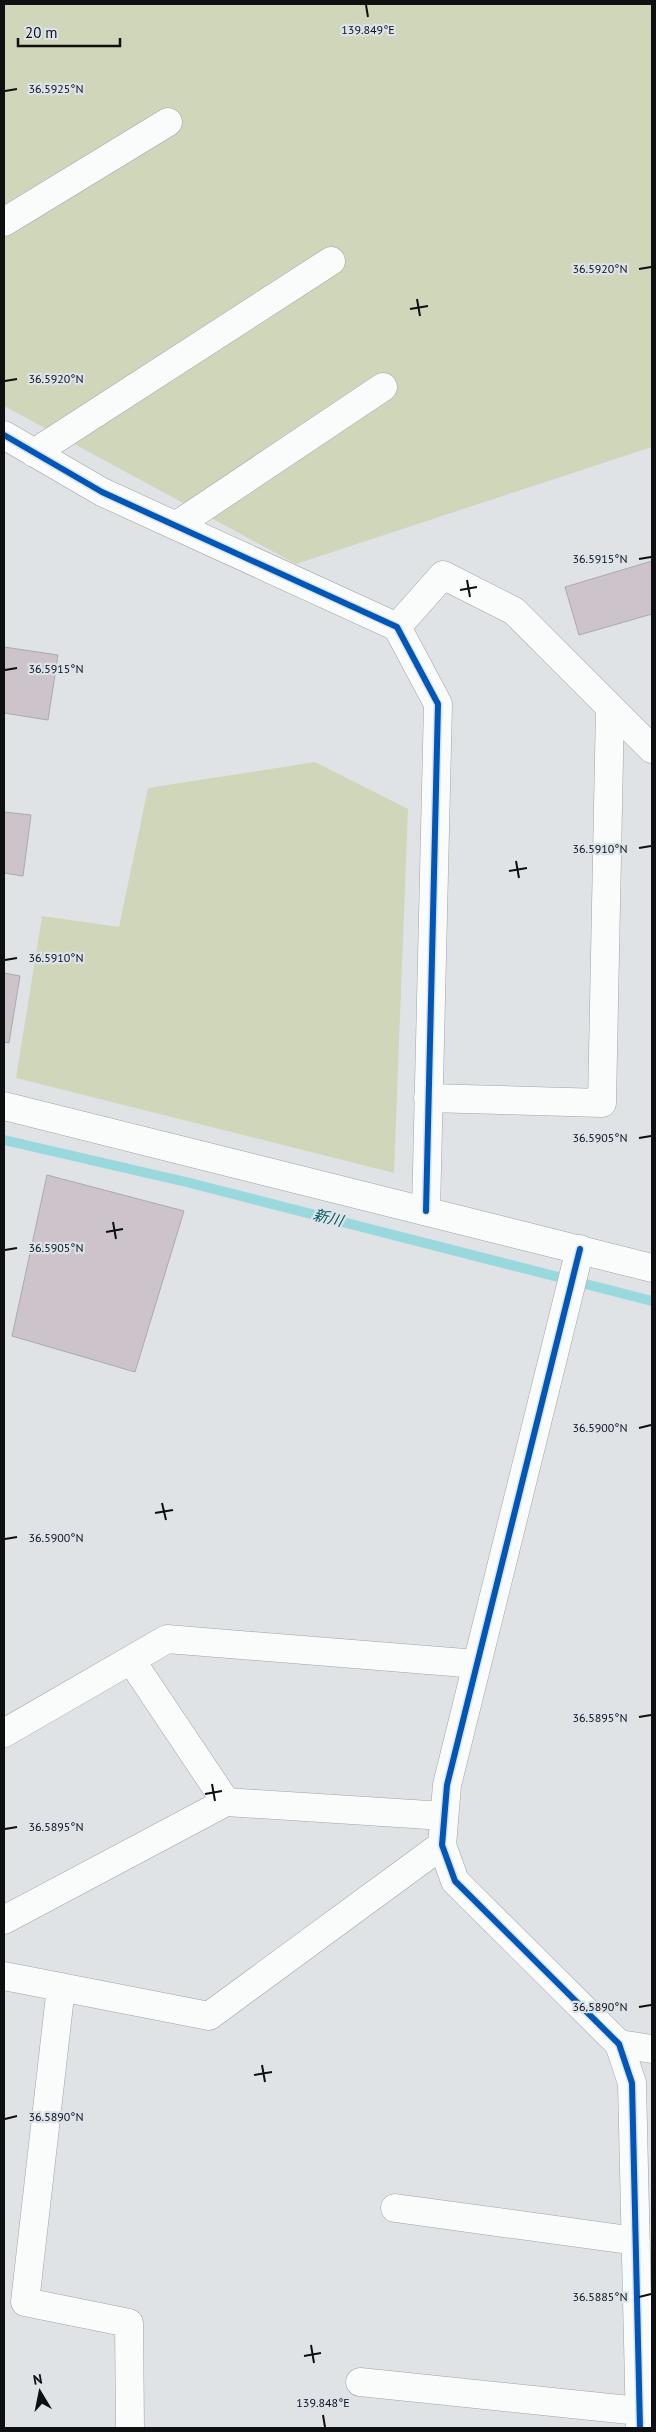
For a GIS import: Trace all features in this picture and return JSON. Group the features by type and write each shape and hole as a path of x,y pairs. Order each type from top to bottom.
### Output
{"street":[{"path":"4,222 168,122"},
{"path":"34,453 331,261"},
{"path":"178,525 383,387"},
{"path":"4,435 102,492 178,525 397,627 438,704 426,1211"},
{"path":"397,627 443,575 514,611 652,749"},
{"path":"428,1098 602,1103 610,708"},
{"path":"4,1106 652,1268"},
{"path":"360,2382 640,2420 645,2356 636,2241 632,2083 619,2044 455,1881 442,1845 447,1785 580,1249"},
{"path":"4,1733 167,1639 477,1664"},
{"path":"131,1660 226,1802"},
{"path":"4,1920 226,1802 444,1816"},
{"path":"4,1976 209,2016 442,1845"},
{"path":"61,1987 25,2302 129,2323 130,2428"},
{"path":"619,2044 652,2049"},
{"path":"395,2208 636,2241"}],"green space":[{"path":"4,4 652,4 652,447 296,564 4,406"},
{"path":"315,762 408,809 394,1173 16,1078 42,916 119,927 148,788"}],"building":[{"path":"652,561 652,614 579,635 565,587"},
{"path":"4,647 58,655 48,720 4,713"},
{"path":"4,812 31,815 23,876 4,873"},
{"path":"4,973 20,976 9,1043 4,1042"},
{"path":"47,1175 184,1211 135,1372 12,1336"}],"waterway":[{"name":"新川","path":"4,1140 186,1182 652,1301"}],"cycle path":[{"path":"4,435 102,492 397,627 438,704 426,1211"},
{"path":"580,1249 447,1785 442,1845 455,1881 619,2044 632,2083 640,2428"}]}
